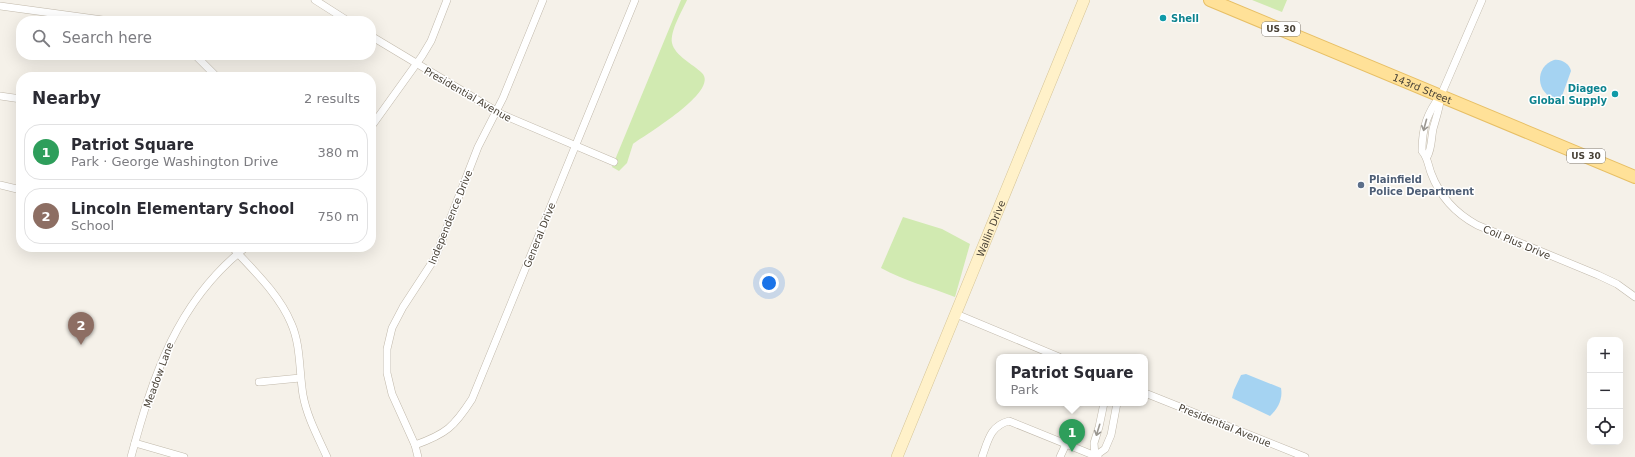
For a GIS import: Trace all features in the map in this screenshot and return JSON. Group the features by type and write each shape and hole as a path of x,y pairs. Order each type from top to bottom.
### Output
{"main road":[{"name":"Wallin Drive","path":"897,457 1084,0"},
{"name":"143rd Street","path":"1210,0 1635,176"}],"street":[{"path":"315,0 340,16"},
{"path":"376,120 417,65 431,41 447,0"},
{"name":"Independence Drive","path":"418,457 415,445 392,394 387,373 387,350 392,328 435,258 478,147 495,111 503,98 543,0"},
{"name":"General Drive","path":"415,445 434,438 448,430 460,418 472,399 635,0"},
{"name":"Coil Plus Drive","path":"1482,0 1441,95 1439,111 1427,157 1438,189 1450,205 1467,220 1598,275 1617,284 1635,297"},
{"path":"0,6 73,16"},
{"name":"Presidential Avenue","path":"376,39 417,65 512,120 614,162"},
{"path":"200,60 212,72"},
{"path":"0,96 16,98"},
{"path":"0,185 16,189"},
{"name":"Meadow Lane","path":"131,457 160,364 181,321 214,277 240,252"},
{"path":"238,254 275,296 291,323 297,339 300,378 308,413 327,457"},
{"path":"956,314 1052,354"},
{"path":"259,382 300,378"},
{"name":"Presidential Avenue","path":"1148,394 1305,457"},
{"path":"1096,457 1094,443 1100,427 1104,406"},
{"path":"1096,457 1105,449 1111,435 1116,406"},
{"path":"982,457 992,432 1001,423 1009,421 1096,457"},
{"path":"135,443 184,457"},
{"path":"1060,457 1066,444"}],"green space":[{"path":"681,0 687,0 675,27 672,43 680,56 702,73 705,81 691,101 679,112 633,144 627,163 619,171 612,167"},
{"path":"1252,0 1287,0 1282,12"},
{"path":"903,217 942,229 970,244 955,297 890,273 881,268"}],"water":[{"path":"1554,60 1564,62 1571,71 1562,96 1556,99 1544,92 1540,80 1543,68"},
{"path":"1246,374 1281,388 1279,404 1270,416 1232,398 1241,375"}],"place":[{"name":"Shell","path":"1163,18"},
{"name":"Diageo Global Supply","path":"1615,94"},
{"name":"Plainfield Police Department","path":"1361,185"},
{"name":"Lincoln Elementary School","path":"81,345"},
{"name":"Patriot Square","path":"1072,452"}]}
